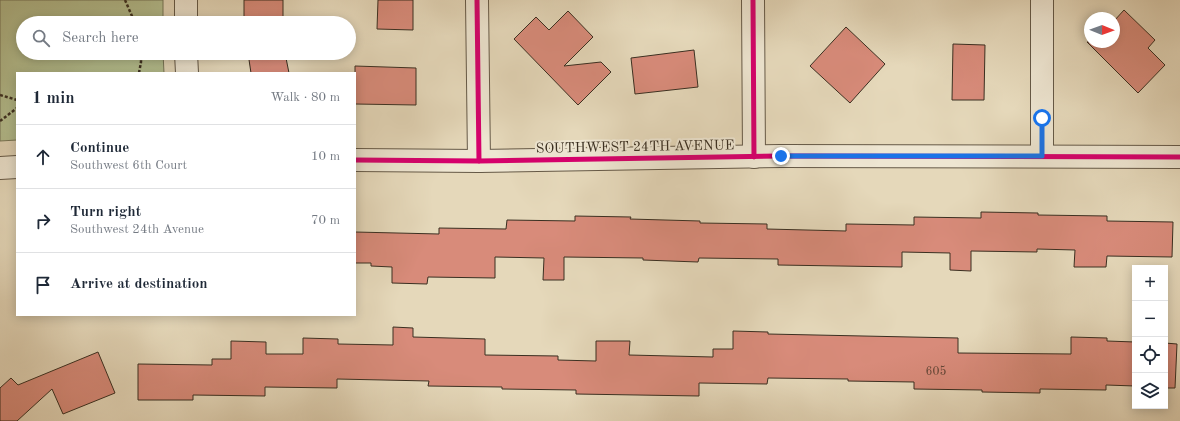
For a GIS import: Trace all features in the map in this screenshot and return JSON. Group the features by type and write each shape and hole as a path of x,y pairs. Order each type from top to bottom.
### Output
{"street":[{"path":"186,0 186,16"},
{"path":"478,0 479,161"},
{"path":"753,0 754,157"},
{"path":"1042,0 1042,156"},
{"path":"186,60 187,72"},
{"name":"SOUTHWEST 24TH AVENUE","path":"356,160 479,161 754,157 1180,157"},
{"path":"0,168 16,167"}],"path":[{"path":"125,0 132,16"},
{"path":"139,72 141,60"},
{"path":"0,94 16,100"},
{"path":"0,122 16,109"}],"green space":[{"path":"0,0 163,0 163,16 16,16 16,60 163,60 164,72 16,72 16,140 0,141"}],"building":[{"path":"244,0 283,0 283,16 244,16"},
{"path":"378,0 413,0 413,30 377,29"},
{"path":"1124,10 1155,40 1148,48 1165,65 1138,93 1093,48 1120,48 1120,14"},
{"path":"568,11 593,37 564,66 601,62 611,72 578,105 514,39 536,17 549,30"},
{"path":"846,27 885,64 850,103 810,66"},
{"path":"953,44 985,45 984,100 952,100"},
{"path":"694,50 698,87 635,94 631,58"},
{"path":"249,60 286,60 289,72 251,72"},
{"path":"355,66 416,68 416,105 356,104"},
{"path":"981,212 1038,213 1038,215 1107,216 1107,221 1173,222 1172,257 1107,256 1106,267 1074,267 1075,250 1037,249 1037,252 971,251 971,271 950,270 950,253 902,252 902,267 778,265 778,259 699,258 698,262 643,260 643,258 564,257 564,280 543,280 544,258 495,257 495,278 428,277 427,284 392,283 392,267 371,266 371,263 356,263 356,232 439,234 439,228 506,229 507,220 575,221 575,216 631,217 630,219 700,221 700,223 767,224 767,229 846,231 846,224 914,225 914,217 981,218"},
{"path":"393,327 413,328 413,337 485,339 485,355 558,356 558,360 596,361 596,341 630,341 629,355 713,357 713,349 733,349 733,331 768,332 768,334 958,338 958,353 1071,354 1071,337 1107,338 1107,341 1132,342 1132,386 1106,385 1106,390 1040,389 1040,393 982,392 982,390 914,389 914,382 768,378 767,384 699,383 699,396 576,394 576,390 428,386 429,381 337,379 337,388 265,387 265,396 193,395 193,400 138,400 138,364 212,365 212,359 231,359 231,341 266,342 266,354 303,354 303,338 338,339 338,344 393,345"},
{"path":"1168,343 1177,344 1175,388 1168,388"},
{"path":"98,352 115,393 63,414 52,389 17,421 0,421 0,388 11,378 18,385"}],"cycle path":[{"path":"477,0 479,161"},
{"path":"753,0 754,157"},
{"path":"356,160 479,161 781,156 1180,157"}],"route":[{"path":"781,156 1042,156 1042,118"}]}
